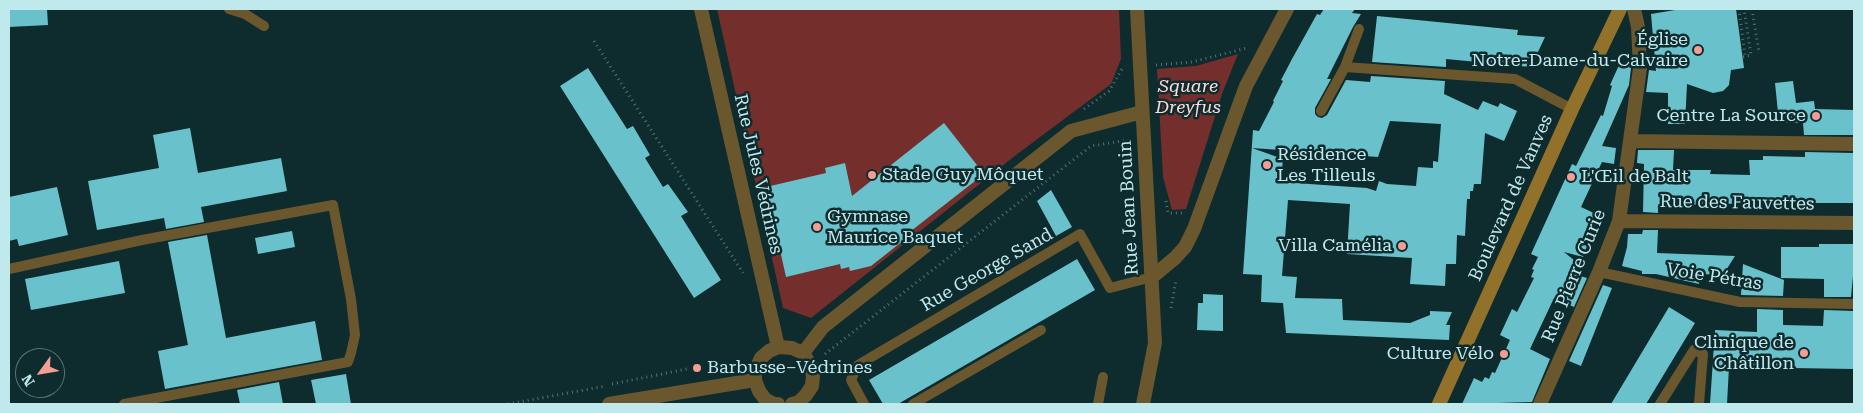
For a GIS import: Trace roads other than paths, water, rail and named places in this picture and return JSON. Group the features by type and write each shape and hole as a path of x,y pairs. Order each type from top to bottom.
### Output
{"main road":[{"name":"Boulevard de Vanves","path":"1438,404 1572,109 1620,9"}],"street":[{"name":"Rue Jules Védrines","path":"701,9 778,347"},
{"name":"Rue Jean Bouin","path":"1137,9 1155,343 1143,404"},
{"path":"1152,277 1185,247 1194,229 1246,86 1287,9"},
{"name":"Rue Pierre Curie","path":"1540,404 1620,220 1640,68 1638,26 1634,9"},
{"path":"807,359 823,328 1071,131 1142,112"},
{"path":"1631,141 1854,144"},
{"name":"Rue des Fauvettes","path":"1620,220 1854,223"},
{"path":"778,404 765,399 759,391 755,380 755,371 761,358 769,351 778,347 792,348 807,359 813,376 812,386 799,403"},
{"path":"608,404 755,380"}],"lane":[{"path":"229,9 245,14 264,26"},
{"path":"1321,111 1346,66 1360,29"},
{"path":"1346,66 1516,79 1572,109"},
{"path":"9,269 142,240 333,205 351,299 355,335 352,354 348,362 124,404"},
{"name":"Rue George Sand","path":"864,404 851,380 858,365 1080,234 1110,288 1152,277"},
{"name":"Voie Pétras","path":"1599,272 1740,302 1854,304"},
{"path":"913,404 1041,330"},
{"path":"1660,404 1694,350 1703,354 1699,404"},
{"path":"1098,404 1103,377"}],"place":[{"name":"Église Notre-Dame-du-Calvaire","path":"1698,50"},
{"name":"Centre La Source","path":"1816,116"},
{"name":"Résidence Les Tilleuls","path":"1267,165"},
{"name":"Stade Guy Môquet","path":"872,175"},
{"name":"L'Œil de Balt","path":"1571,177"},
{"name":"Gymnase Maurice Baquet","path":"817,227"},
{"name":"Villa Camélia","path":"1402,246"},
{"name":"Clinique de Châtillon","path":"1804,353"},
{"name":"Culture Vélo","path":"1504,354"},
{"name":"Barbusse–Védrines","path":"697,368"}],"park label":[{"name":"Square Dreyfus","path":"1188,97"}]}
